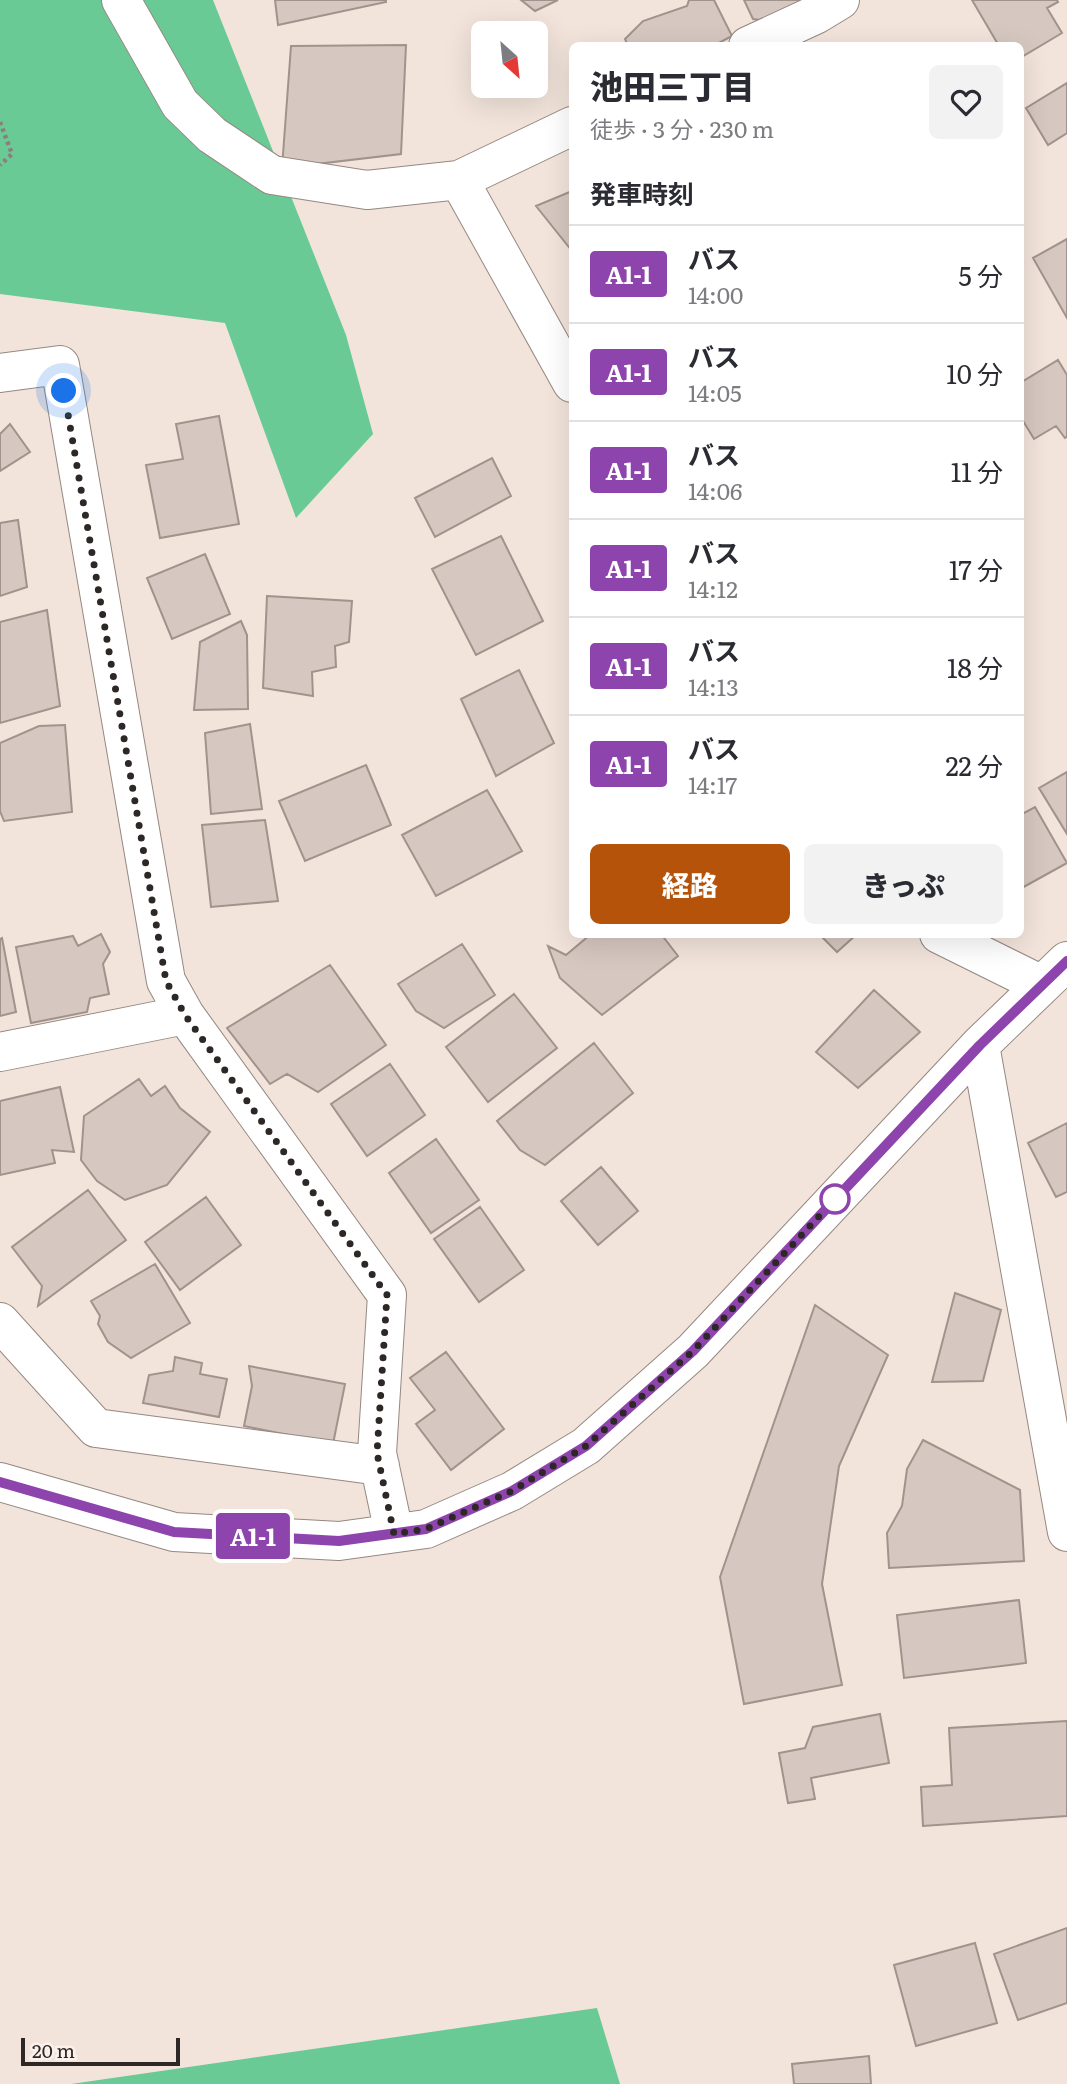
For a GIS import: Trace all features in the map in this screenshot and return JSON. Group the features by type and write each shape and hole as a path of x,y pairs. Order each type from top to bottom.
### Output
{"street":[{"path":"121,0 180,104 212,135 272,175 367,190 459,180 569,127"},
{"path":"757,42 817,14 840,0"},
{"path":"459,180 569,378"},
{"path":"0,373 60,365 166,981 185,1015 387,1295 377,1453 394,1534"},
{"path":"0,1482 174,1532 339,1541 426,1529 512,1491 586,1446 693,1351 980,1045 1054,973 951,938"},
{"path":"0,1052 185,1015"},
{"path":"980,1045 1067,1532"},
{"path":"0,1322 96,1428 380,1466"}],"path":[{"path":"0,122 12,154 0,165"}],"green space":[{"path":"0,0 213,0 346,335 373,434 296,518 225,323 0,294"},
{"path":"597,2008 620,2084 71,2084"}],"building":[{"path":"275,0 386,0 386,2 278,25"},
{"path":"521,0 558,0 535,11"},
{"path":"689,0 714,0 732,36 721,42 626,42 625,39 643,21 687,6"},
{"path":"744,0 822,0 774,22 753,19"},
{"path":"972,0 1057,0 1058,2 1047,8 1062,33 1024,56 1024,42 997,42"},
{"path":"406,45 401,154 282,168 291,46"},
{"path":"1067,83 1067,133 1048,145 1026,108"},
{"path":"569,192 569,247 536,206"},
{"path":"1067,239 1067,318 1033,258"},
{"path":"1058,360 1067,375 1067,437 1065,438 1056,426 1034,439 1024,423 1024,381"},
{"path":"219,416 239,524 160,538 146,465 183,459 176,424"},
{"path":"10,424 30,452 0,471 0,434"},
{"path":"492,458 511,496 435,537 415,498"},
{"path":"18,520 27,587 0,596 0,523"},
{"path":"501,536 543,621 476,655 432,569"},
{"path":"205,554 230,614 172,639 147,578"},
{"path":"267,596 352,601 349,642 335,646 336,667 312,672 313,696 263,688"},
{"path":"47,610 60,706 0,723 0,622"},
{"path":"241,621 247,635 248,709 194,710 200,642"},
{"path":"519,670 554,743 496,776 461,699"},
{"path":"250,724 262,809 211,814 205,733"},
{"path":"65,725 72,812 4,821 0,811 0,743 39,726"},
{"path":"366,765 391,825 305,861 279,801"},
{"path":"1067,772 1067,834 1039,788"},
{"path":"487,790 522,851 436,896 402,835"},
{"path":"1035,807 1067,863 1024,887 1024,813"},
{"path":"265,820 278,901 211,907 202,825"},
{"path":"101,934 110,952 103,964 109,994 90,998 87,1012 31,1023 16,947 73,936 78,946"},
{"path":"2,938 16,1012 0,1016 0,939"},
{"path":"586,938 664,938 678,956 602,1015 560,978 548,946 566,955"},
{"path":"823,938 853,938 837,952"},
{"path":"462,944 495,995 444,1028 416,1011 398,984"},
{"path":"330,965 386,1045 318,1092 287,1074 270,1084 227,1028"},
{"path":"874,990 920,1032 858,1088 816,1052"},
{"path":"514,994 557,1048 488,1102 446,1047"},
{"path":"594,1043 633,1093 545,1165 520,1150 497,1121"},
{"path":"390,1064 425,1115 367,1156 331,1104"},
{"path":"139,1079 151,1096 165,1086 180,1108 210,1132 167,1185 125,1200 97,1181 81,1160 84,1116"},
{"path":"60,1087 74,1152 52,1150 55,1163 0,1175 0,1101"},
{"path":"1067,1123 1067,1192 1056,1197 1028,1143"},
{"path":"436,1139 479,1200 431,1233 389,1173"},
{"path":"601,1167 638,1211 598,1245 561,1201"},
{"path":"88,1190 126,1240 38,1306 42,1286 12,1247"},
{"path":"206,1197 241,1245 180,1290 145,1242"},
{"path":"480,1207 524,1270 479,1302 434,1239"},
{"path":"155,1264 190,1323 131,1358 108,1342 98,1324 100,1316 91,1301"},
{"path":"955,1293 1001,1310 983,1381 932,1382"},
{"path":"815,1305 888,1355 839,1466 822,1584 842,1685 744,1704 720,1577"},
{"path":"446,1352 504,1429 451,1470 416,1424 435,1410 410,1378"},
{"path":"175,1357 202,1363 200,1374 227,1379 219,1417 143,1403 149,1375 173,1371"},
{"path":"249,1366 345,1384 333,1444 244,1426 252,1386"},
{"path":"923,1440 1020,1490 1024,1561 889,1568 887,1533 902,1506 907,1469"},
{"path":"1019,1600 1026,1663 904,1678 897,1615"},
{"path":"880,1714 889,1763 811,1778 815,1799 788,1803 779,1753 805,1748 813,1727"},
{"path":"1067,1721 1067,1816 923,1826 921,1787 952,1785 949,1728"},
{"path":"1067,1928 1067,2003 1018,2020 994,1954"},
{"path":"975,1943 997,2023 916,2046 894,1965"},
{"path":"869,2056 871,2084 794,2084 792,2064"}],"bus line":[{"name":"A1-1","path":"0,1482 174,1532 339,1541 426,1529 512,1491 586,1446 693,1351 980,1045 1067,961"}],"route":[{"path":"64,391 166,981 185,1015 387,1295 377,1453 394,1534 426,1529 512,1491 586,1446 693,1351 840,1194 835,1199"}]}
